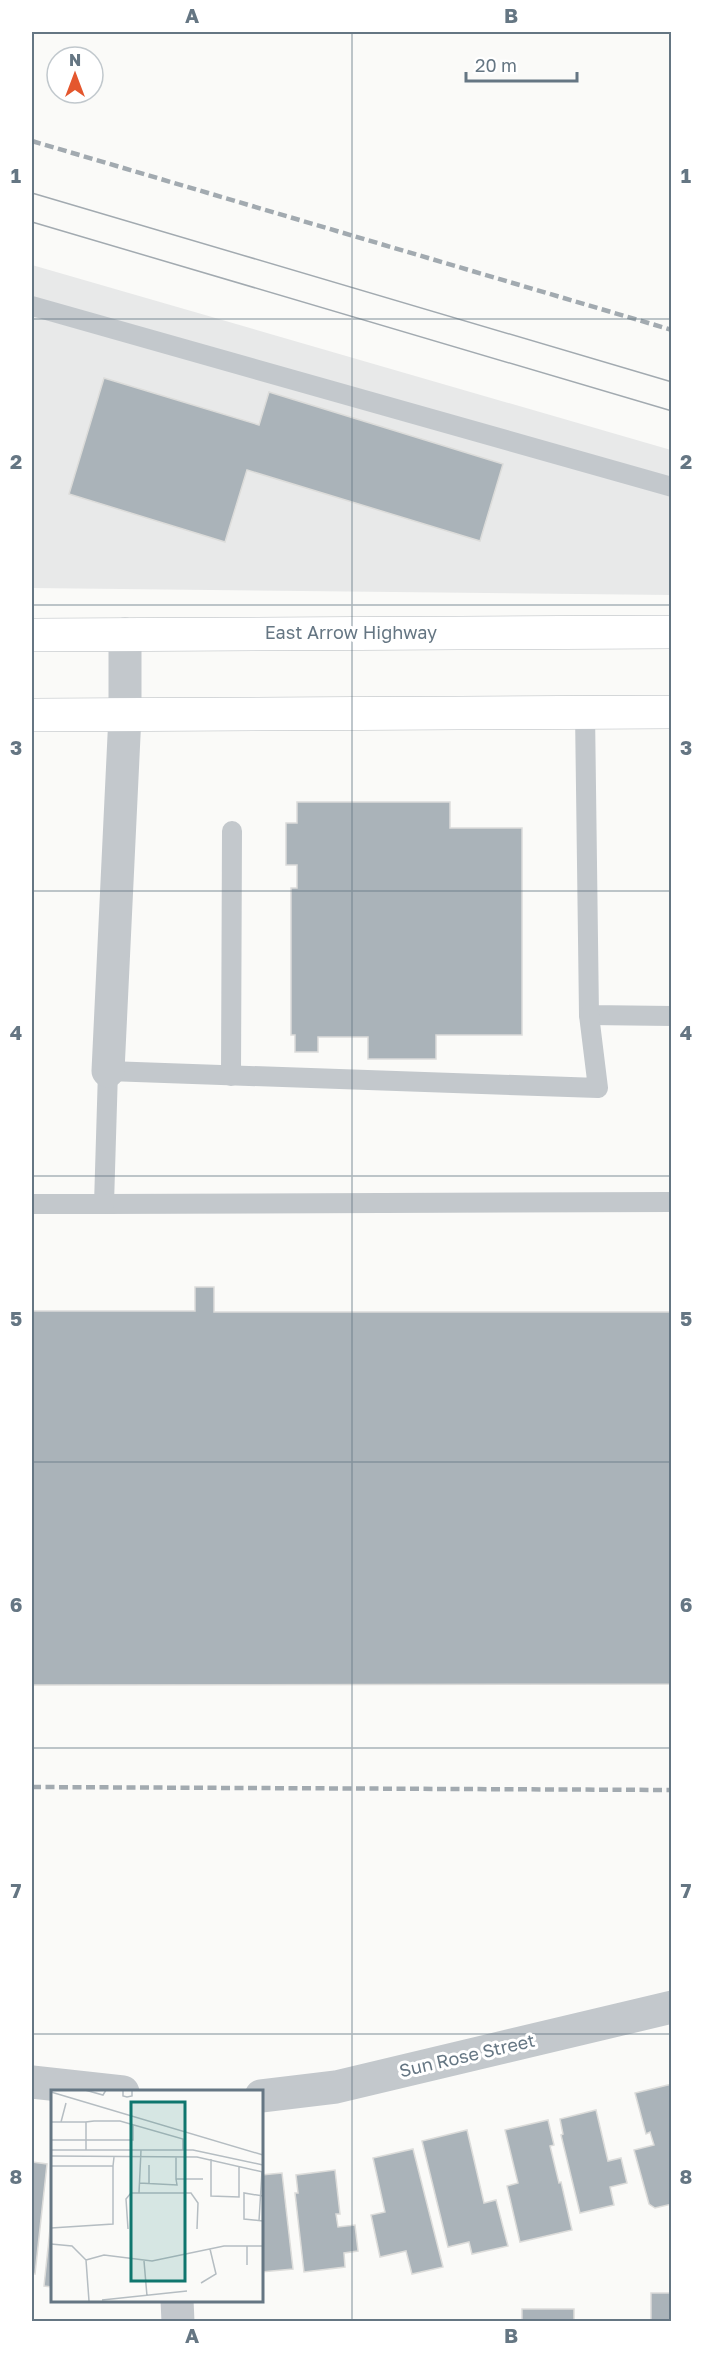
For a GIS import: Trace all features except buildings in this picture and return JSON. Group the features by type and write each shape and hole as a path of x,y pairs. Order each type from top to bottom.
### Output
{"main road":[{"name":"East Arrow Highway","path":"32,634 672,632"},
{"path":"32,715 672,712"}],"street":[{"path":"108,1071 125,715 125,634"},
{"name":"Sun Rose Street","path":"262,2096 336,2087 672,2007"},
{"path":"32,2082 105,2090"},
{"path":"177,2302 178,2322"}],"lane":[{"path":"32,306 672,487"},
{"path":"104,1204 108,1071 598,1089 589,1015 585,712"},
{"path":"231,1076 232,831"},
{"path":"589,1015 672,1016"},
{"path":"32,1204 672,1202"}],"shaded area":[{"path":"32,265 671,450 671,595 32,588"}],"tram line":[{"path":"32,193 672,382"},
{"path":"32,222 672,411"}],"railway":[{"path":"32,141 672,330"},
{"path":"32,1787 672,1790"}]}
